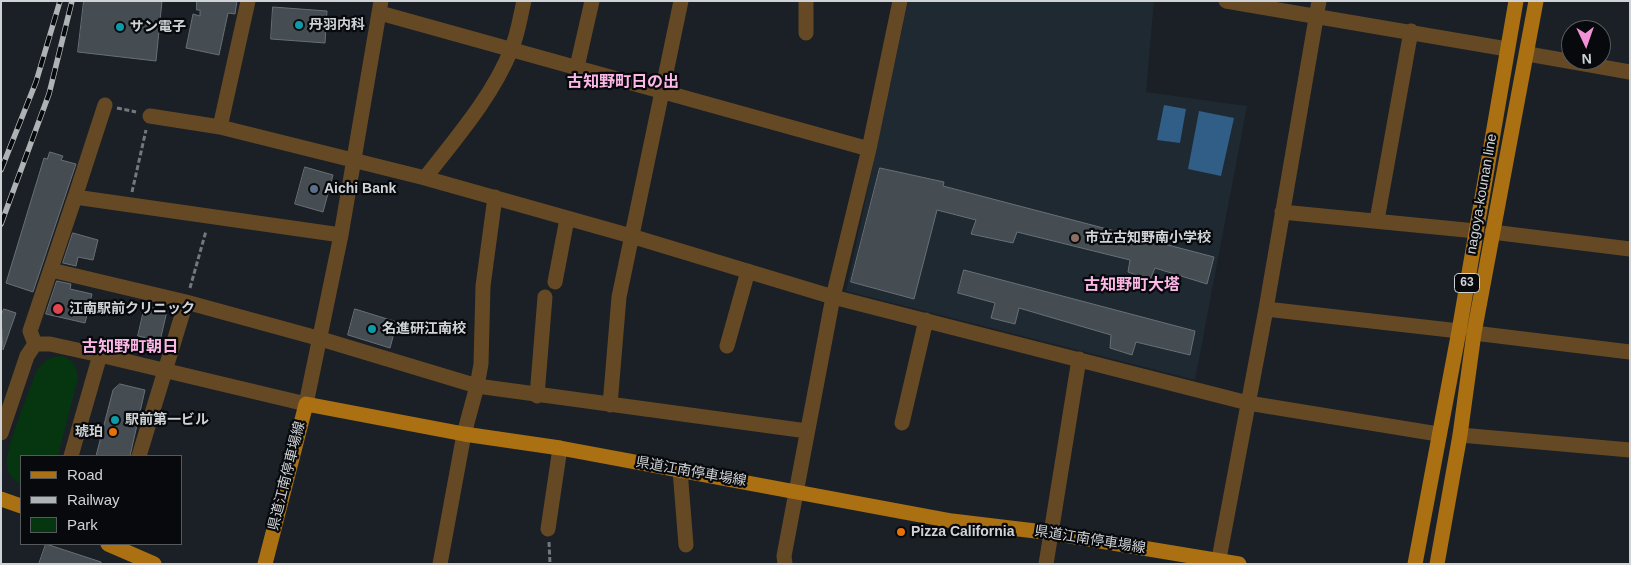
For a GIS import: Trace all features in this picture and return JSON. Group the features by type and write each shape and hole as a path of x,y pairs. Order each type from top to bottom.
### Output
{"main road":[{"name":"nagoya-kounan line","path":"1436,564 1460,435 1466,332 1476,231 1516,1"},
{"name":"nagoya-kounan line","path":"1415,564 1438,434 1492,232 1528,54 1536,1"},
{"name":"県道江南停車場線","path":"265,564 306,404 464,434 560,448 952,521 1052,533 1239,564"},
{"path":"2,501 20,506"},
{"path":"118,550 154,564"}],"street":[{"path":"220,128 248,1"},
{"path":"426,178 463,130 498,76 512,49 524,1"},
{"path":"578,67 592,1"},
{"path":"610,405 619,297 630,236 663,91 680,1"},
{"path":"806,1 806,33"},
{"path":"784,564 795,491 833,297 869,149 900,1"},
{"path":"1226,1 1317,9 1412,31 1507,49"},
{"path":"36,344 50,344 100,355 306,404 321,339 341,235 380,7 512,49 869,149"},
{"path":"1218,562 1266,309 1317,9"},
{"path":"1376,220 1412,31"},
{"path":"1528,54 1630,72"},
{"path":"36,344 30,331 105,105"},
{"path":"150,116 220,128 354,159 630,236 833,297 1248,403 1438,434"},
{"path":"75,197 341,235"},
{"path":"440,564 464,434 477,386 480,364 483,286 495,198"},
{"path":"1282,212 1476,231"},
{"path":"555,282 567,219"},
{"path":"1492,232 1630,249"},
{"path":"51,270 186,302 321,339 477,386 537,396 807,431"},
{"path":"727,346 748,271"},
{"path":"537,396 545,297"},
{"path":"139,455 186,302"},
{"path":"1266,309 1630,352"},
{"path":"902,423 926,320"},
{"path":"1,433 27,356 36,344"},
{"path":"71,455 100,355"},
{"path":"1046,564 1079,359"},
{"path":"1460,435 1630,450"},
{"path":"548,529 560,448"},
{"path":"680,470 686,545"}],"path":[{"path":"105,105 150,116 129,205"},
{"path":"186,302 210,216"},
{"path":"548,529 550,564"}],"shaded area":[{"path":"908,1 1154,1 1146,92 1247,106 1195,380 846,291"}],"green space":[{"path":"61,356 69,359 77,370 78,378 58,455 20,455 20,483 11,476 7,467 10,444 36,372 41,365"}],"water":[{"path":"1164,105 1186,109 1180,143 1157,140"},
{"path":"1199,111 1234,118 1221,176 1188,169"}],"building":[{"name":"サン電子","path":"84,1 162,1 156,61 78,52"},
{"path":"197,1 237,1 235,14 228,13 219,55 186,48 193,14 200,16 200,10 197,10"},
{"name":"丹羽内科","path":"273,7 327,11 325,43 271,39"},
{"path":"50,152 63,156 61,160 76,164 33,292 6,283 44,158 47,159"},
{"name":"Aichi Bank","path":"305,167 333,175 323,212 295,204"},
{"path":"880,168 944,182 943,186 1214,257 1207,284 1155,268 1150,280 1128,272 1130,260 1017,232 1013,243 971,234 976,220 937,210 914,299 851,282"},
{"path":"73,233 98,240 93,260 78,257 76,266 63,263"},
{"path":"964,270 1195,331 1190,355 1136,342 1132,355 1110,348 1111,335 1019,308 1015,324 991,318 995,303 958,293"},
{"path":"57,281 71,284 70,289 92,294 85,323 46,314"},
{"path":"145,306 167,311 160,341 138,336"},
{"path":"4,309 16,313 3,350 1,316"},
{"name":"名進研江南校","path":"355,309 397,322 390,348 348,335"},
{"name":"駅前第一ビル","path":"120,384 145,390 130,455 96,455 113,390"},
{"path":"46,545 101,562 101,564 39,564"}],"railway":[{"path":"1,170 36,82 60,1"},
{"path":"1,224 49,94 72,1"}],"place":[{"name":"丹羽内科","path":"299,25"},
{"name":"サン電子","path":"120,27"},
{"name":"Aichi Bank","path":"314,189"},
{"name":"市立古知野南小学校","path":"1075,238"},
{"name":"江南駅前クリニック","path":"58,309"},
{"name":"名進研江南校","path":"372,329"},
{"name":"駅前第一ビル","path":"115,420"},
{"name":"琥珀","path":"113,432"},
{"name":"Pizza California","path":"901,532"}],"district":[{"name":"古知野町日の出","path":"623,83"},
{"name":"古知野町大塔","path":"1132,286"},
{"name":"古知野町朝日","path":"130,348"}]}
